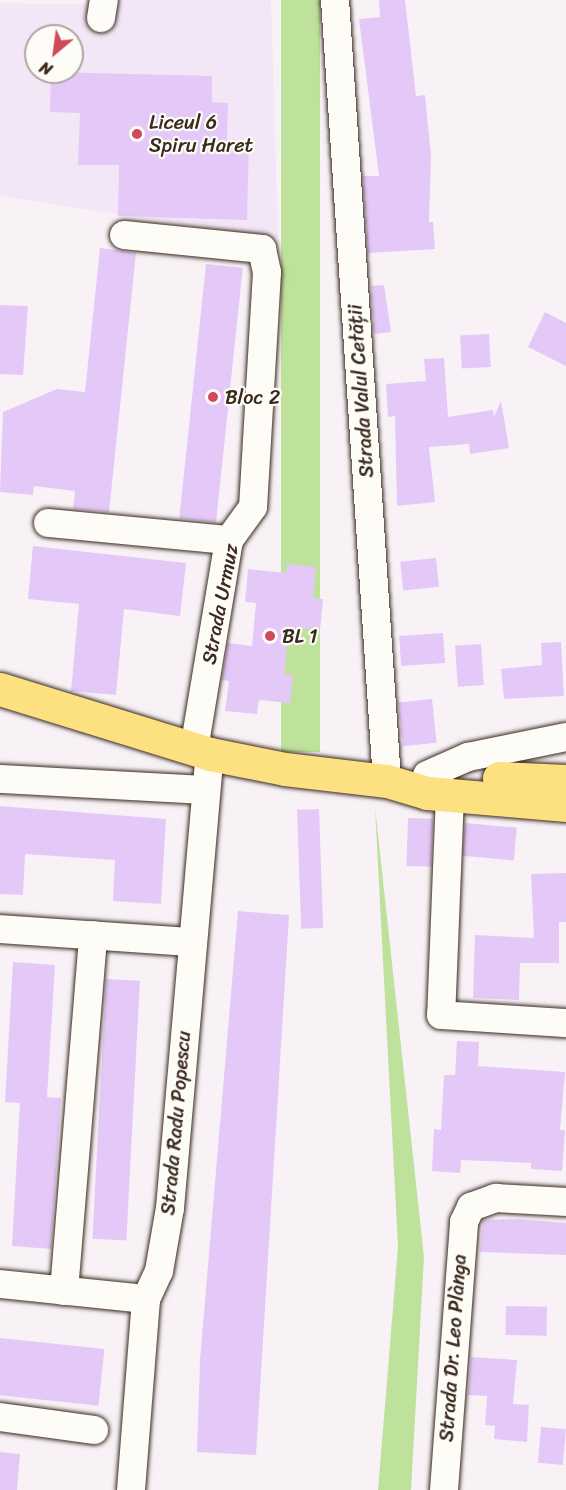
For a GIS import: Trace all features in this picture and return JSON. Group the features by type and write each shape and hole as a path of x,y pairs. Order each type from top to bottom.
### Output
{"main road":[{"path":"0,689 202,751 326,776 387,781 427,793 439,785 566,781"},
{"path":"439,785 566,805"}],"street":[{"name":"Strada Valul Cetății","path":"335,0 387,781"},
{"name":"Strada Urmuz","path":"124,235 262,249 267,283 254,507 229,540 202,751"},
{"path":"48,523 229,540"},
{"path":"566,737 468,757 439,785 441,1015 566,1023"},
{"name":"Strada Radu Popescu","path":"131,1490 146,1299 159,1271 170,1208 205,790 202,751"},
{"path":"0,779 205,790"},
{"path":"0,929 191,942"},
{"path":"64,1291 93,935"},
{"name":"Strada Dr. Leo Plànga","path":"444,1490 460,1240 471,1207 496,1198 566,1202"},
{"path":"0,1284 146,1299"},
{"path":"0,1417 94,1430"}],"shaded area":[{"name":"Liceul 6 Spiru Haret","path":"114,0 271,0 278,239 0,196 0,3 113,5"}],"green space":[{"path":"281,0 320,0 320,752 281,752"},
{"path":"375,807 424,1257 411,1490 378,1490 398,1247"}],"building":[{"path":"379,0 405,0 416,96 425,95 431,156 429,222 433,222 435,249 368,253 363,176 379,176 359,19 380,17"},
{"path":"84,73 212,76 212,102 228,103 227,141 249,141 247,220 118,216 119,165 78,165 80,113 50,112 51,84 84,84"},
{"path":"100,248 136,253 109,512 73,509 75,491 34,486 33,495 0,492 3,412 57,389 85,392"},
{"name":"Bloc 2","path":"206,264 243,268 216,522 179,519"},
{"path":"384,285 391,332 374,334 371,286"},
{"path":"0,305 28,306 23,375 0,374"},
{"path":"545,312 566,323 566,366 528,347"},
{"path":"489,334 491,367 462,368 460,336"},
{"path":"444,358 448,417 493,410 494,417 501,401 509,448 470,454 469,444 429,447 435,502 397,506 395,416 388,417 386,384 426,381 424,359"},
{"path":"33,546 186,563 180,616 124,609 116,695 71,691 79,604 28,599"},
{"path":"436,558 439,587 403,591 400,562"},
{"name":"BL 1","path":"287,564 316,567 313,598 323,599 320,630 289,627 284,674 293,675 290,703 259,700 257,714 225,711 229,681 222,680 228,643 252,646 256,603 245,602 248,569 286,573"},
{"path":"443,633 445,663 401,666 399,636"},
{"path":"561,642 564,696 504,699 501,669 542,665 541,643"},
{"path":"481,644 484,685 458,687 455,646"},
{"path":"432,699 437,743 403,746 398,703"},
{"path":"0,806 166,819 161,904 113,901 115,860 25,854 23,895 0,894"},
{"path":"319,809 323,928 301,929 297,810"},
{"path":"408,818 433,819 431,867 406,866"},
{"path":"465,823 517,828 514,860 462,856"},
{"path":"566,873 566,922 559,922 559,963 520,963 519,1000 473,998 475,935 534,938 531,874"},
{"path":"238,911 289,915 256,1455 197,1452 200,1360"},
{"path":"13,962 55,965 47,1097 61,1098 51,1249 12,1246 20,1103 5,1102"},
{"path":"106,979 140,981 126,1240 92,1239"},
{"path":"457,1041 479,1042 478,1066 565,1072 560,1130 565,1130 562,1171 531,1169 531,1163 461,1160 460,1173 432,1171 434,1129 441,1130 444,1075 455,1075"},
{"path":"516,1219 566,1223 566,1255 480,1252 483,1220"},
{"path":"506,1306 547,1307 546,1336 505,1335"},
{"path":"0,1338 104,1349 98,1406 0,1395"},
{"path":"471,1357 517,1360 513,1404 529,1405 527,1442 494,1439 495,1426 485,1425 487,1396 468,1395"},
{"path":"541,1427 566,1429 563,1465 538,1463"},
{"path":"0,1452 20,1454 17,1490 0,1490"}],"place":[{"name":"Liceul 6 Spiru Haret","path":"137,134"},
{"name":"Bloc 2","path":"213,397"},
{"name":"BL 1","path":"270,636"}]}
